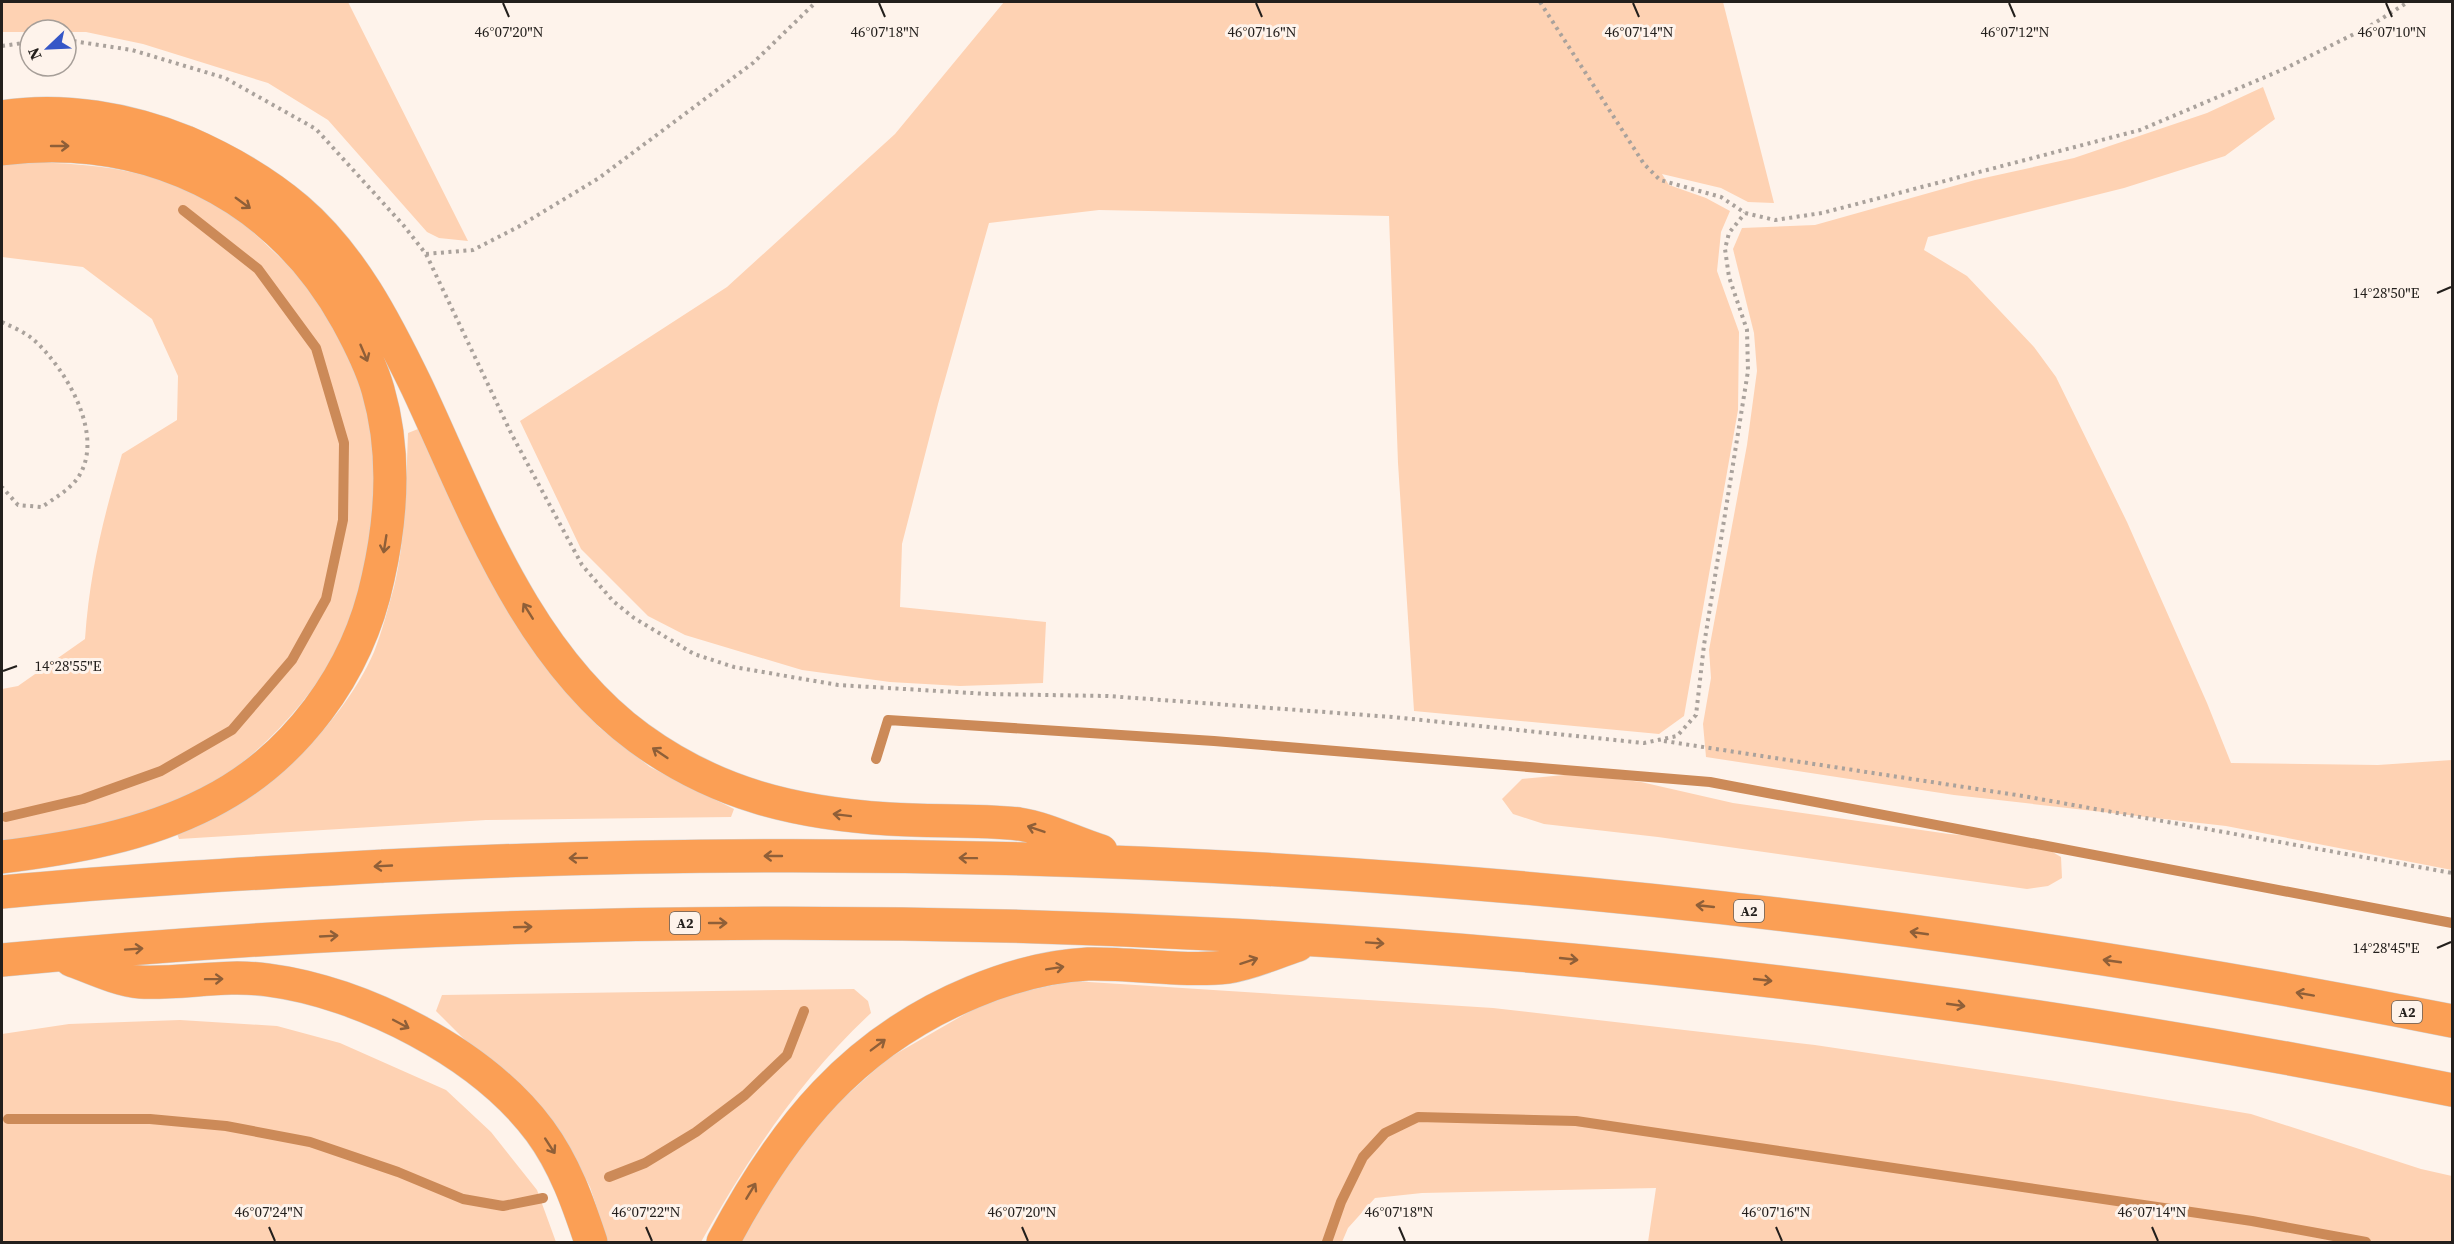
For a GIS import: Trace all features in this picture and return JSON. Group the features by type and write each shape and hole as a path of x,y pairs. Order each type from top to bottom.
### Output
{"highway":[{"path":"2,117 71,115 142,127 213,154 267,186 299,210 349,266 376,307 485,534 514,590 539,629 560,658 608,712 663,755 723,787 767,801 849,816 1022,824 1131,862"},
{"path":"2,149 66,146 131,153 171,166 208,183 237,198 264,219 320,276 363,350 378,389 390,461 386,542 371,612 338,684 313,718 251,776 209,802 157,825 114,838 68,848 2,857"},
{"name":"A2","path":"2,892 220,874 526,859 902,856 1131,862 1454,882 1707,906 1924,933 2136,965 2452,1022"},
{"name":"A2","path":"2,960 305,937 479,928 686,923 1107,928 1317,939 1513,954 1847,990 2241,1049 2452,1090"},
{"path":"723,1242 765,1166 812,1105 857,1060 926,1013 990,986 1055,968 1087,964 1229,967 1317,939"},
{"path":"55,955 138,982 264,979 292,983 350,1000 399,1023 455,1054 490,1080 539,1130 568,1179 591,1242"}],"path":[{"path":"426,255 473,250 527,222 599,178 753,63 816,2"},
{"path":"1540,2 1644,164 1660,180 1721,197 1745,213 1775,220 1822,213 2140,130 2284,69 2370,26 2408,2"},
{"path":"78,42 132,50 225,78 316,129 404,226 426,255 512,435 582,565 614,601 634,618 694,654 734,667 838,685 988,694 1108,696 1392,717 1644,743 1677,736 1696,715 1704,645 1748,371 1747,330 1729,277 1725,249 1729,233 1745,213"},
{"path":"2,46 18,44"},
{"path":"2,322 32,339 59,367 85,420 87,451 77,480 42,507 18,505 2,486"},
{"path":"1660,741 2023,796 2452,873"}],"shaded area":[{"path":"2,2 348,2 468,241 439,238 427,232 328,120 268,83 143,44 78,32 78,18 18,18 18,32 2,32"},
{"path":"1004,2 1723,2 1774,203 1748,202 1721,188 1662,174 1669,185 1706,198 1730,211 1721,232 1717,271 1739,332 1738,410 1684,716 1659,734 1414,711 1398,463 1389,216 1099,210 989,223 938,404 902,544 900,607 1046,622 1043,683 960,686 890,682 802,670 685,635 648,616 581,549 520,421 727,287 895,134"},
{"path":"2263,87 2275,119 2225,156 2124,188 1928,237 1924,250 1967,276 2034,347 2056,377 2127,522 2231,763 2378,765 2452,760 2452,870 2226,826 1954,795 1706,757 1703,724 1711,678 1709,650 1747,445 1757,371 1754,333 1733,249 1742,228 1815,225 1975,180 2074,158 2207,113"},
{"path":"28,162 77,164 144,175 188,190 219,206 251,230 294,272 314,296 346,350 367,409 373,440 376,479 362,580 355,609 344,636 313,689 265,742 229,773 209,786 160,809 109,825 2,846 2,689 18,686 85,639 98,545 122,454 177,420 178,376 152,319 83,267 2,257 2,165"},
{"path":"418,429 453,506 557,681 600,728 650,767 734,809 731,817 486,820 179,839 176,831 207,822 259,790 283,770 327,726 361,677 377,644 394,587 403,530 408,433"},
{"path":"1575,774 1641,782 1733,803 1949,834 2034,841 2061,857 2062,878 2048,886 2027,889 1658,837 1544,824 1513,814 1502,799 1522,779"},
{"path":"1073,981 1493,1008 1815,1045 2055,1081 2251,1114 2421,1169 2452,1176 2452,1242 1648,1242 1656,1188 1422,1193 1375,1198 1348,1228 1342,1242 738,1242 747,1223 815,1124 887,1059 972,1010 1016,993"},
{"path":"854,989 868,1001 871,1013 845,1038 798,1092 737,1180 701,1242 608,1242 590,1187 566,1141 436,1011 442,995"},
{"path":"180,1020 277,1026 340,1043 446,1090 491,1132 537,1190 556,1242 2,1242 2,1034 69,1024"}],"waterway":[{"path":"6,817 83,799 161,771 232,730 292,660 326,599 343,520 344,443 316,348 258,269 183,210"},
{"path":"876,759 888,720 1214,741 1710,782 2452,923"},
{"path":"609,1177 645,1163 696,1132 745,1095 787,1055 804,1011"},
{"path":"1327,1242 1341,1202 1363,1157 1385,1133 1418,1117 1576,1121 2252,1221 2366,1242"},
{"path":"8,1119 150,1119 226,1126 310,1142 398,1172 463,1199 503,1206 543,1198"}]}
